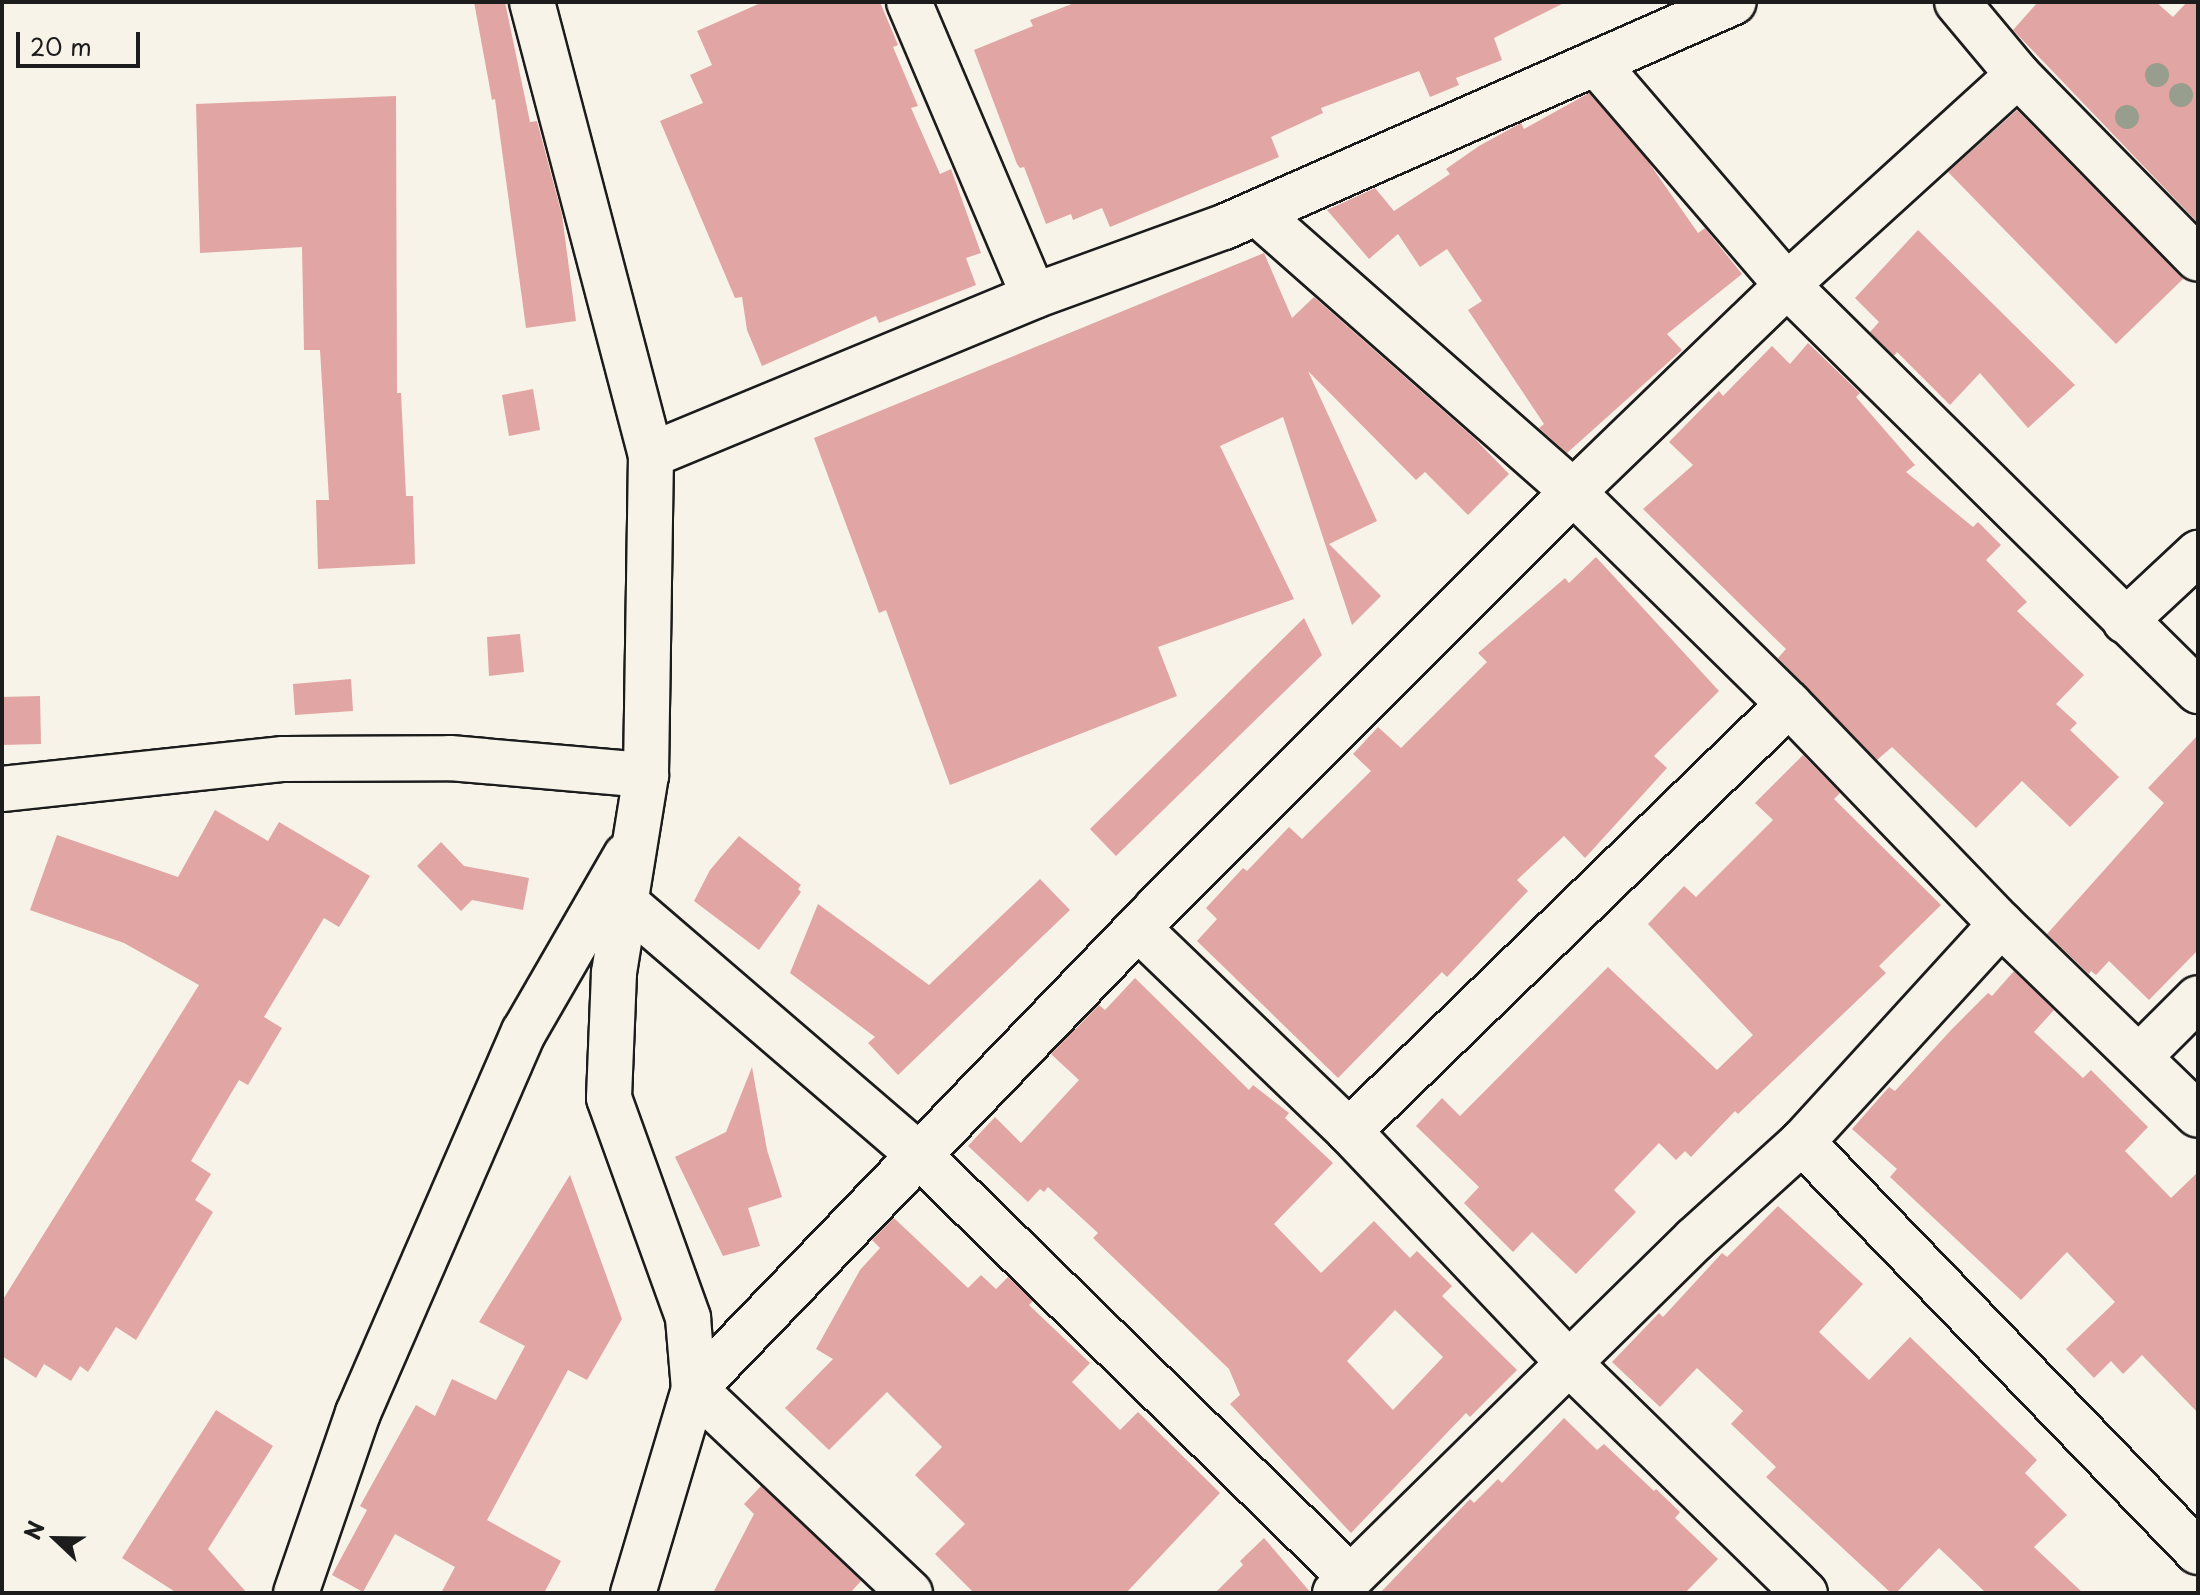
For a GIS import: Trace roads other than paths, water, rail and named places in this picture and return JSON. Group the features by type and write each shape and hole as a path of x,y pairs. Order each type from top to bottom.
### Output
{"street":[{"path":"532,2 651,455 646,775 614,973 609,1098 688,1318 694,1389 633,1593"},
{"path":"651,455 1034,296 1257,213 1734,2"},
{"path":"1957,2 2018,75 2198,259"},
{"path":"921,6 1034,296"},
{"path":"1596,63 1787,285 2198,691"},
{"path":"694,1389 1138,928 1573,492 1787,285 2018,75"},
{"path":"1257,213 1573,492 1789,704 2001,924 2198,1115"},
{"path":"2125,621 2198,553"},
{"path":"1349,1131 1789,704"},
{"path":"2,789 283,759 450,758 646,775"},
{"path":"296,1593 358,1413 524,1032 636,837"},
{"path":"626,903 920,1156 1343,1585 1568,1362 1802,1142 2001,924"},
{"path":"1138,928 1349,1131 1568,1362 1793,1589"},
{"path":"2139,1057 2198,998"},
{"path":"1802,1142 2198,1552"},
{"path":"694,1389 910,1593"}]}
